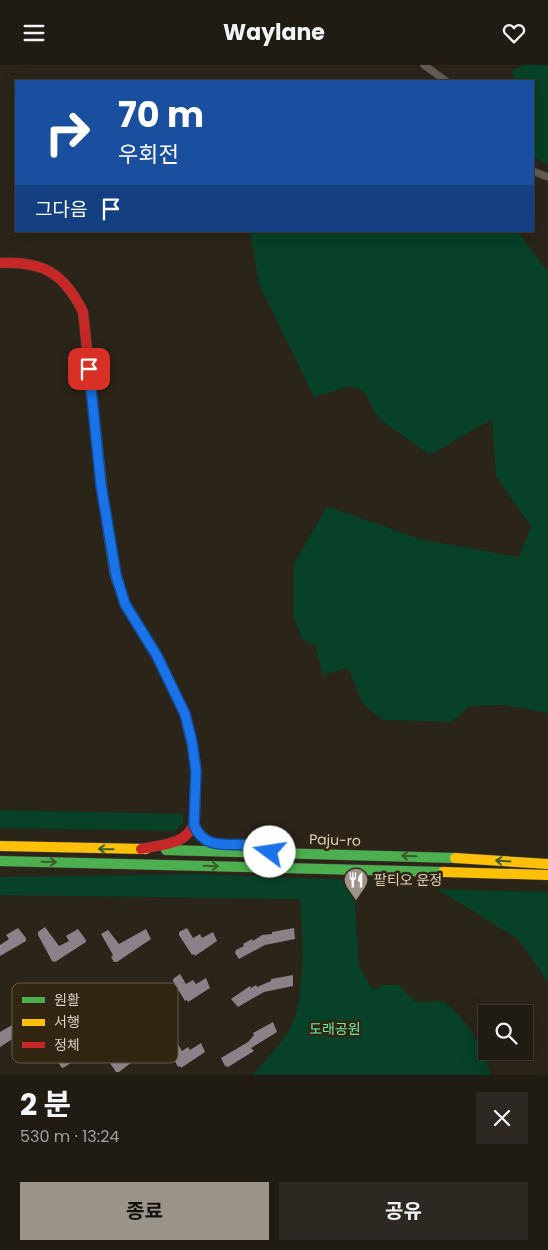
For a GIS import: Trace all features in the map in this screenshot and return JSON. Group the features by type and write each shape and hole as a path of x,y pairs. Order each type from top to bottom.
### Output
{"main road":[{"path":"0,263 27,263 47,269 63,280 75,294 83,312 101,485 116,575 125,604 157,656 185,714 192,742 196,771 194,825 192,832 179,843 155,845 141,849"},
{"path":"194,825 197,833 205,840 215,844 255,846 270,852"},
{"name":"Paju-ro","path":"0,846 458,858 548,864"},
{"path":"0,861 548,875"}],"street":[{"path":"424,65 445,80"},
{"path":"534,172 548,177"}],"green space":[{"path":"524,65 548,65 548,164 534,157 534,80 514,80 512,70"},
{"path":"250,232 518,232 548,272 548,713 505,705 469,706 452,722 383,720 363,704 348,668 322,675 316,646 302,639 294,618 294,564 327,506 419,539 519,557 531,526 496,476 492,419 430,455 379,419 364,391 350,386 314,397 259,284"},
{"path":"0,810 183,814 183,823 174,831 0,828"},
{"name":"도래공원","path":"194,874 353,880 359,966 373,990 382,985 398,985 416,1002 443,1001 453,1009 473,1034 478,1045 478,1060 485,1060 491,1075 252,1075 284,1039 296,1013 302,964 300,899 0,895 0,877"},
{"path":"437,889 548,892 548,982 518,939"}],"building":[{"path":"45,927 59,946 69,941 66,936 78,929 86,942 55,962 52,961 38,935 38,932"},
{"path":"18,928 26,938 26,941 0,956 0,945 9,939 6,935"},
{"path":"187,928 193,938 200,934 202,938 213,932 217,941 195,956 194,954 192,955 179,935 179,932"},
{"path":"294,928 295,939 265,945 239,959 235,953 236,950 244,946 243,944 252,939 253,941 262,935"},
{"path":"146,929 151,939 117,962 114,962 111,957 113,955 101,934 108,930 119,944"},
{"path":"180,974 186,984 193,980 196,984 206,978 210,988 188,1002 187,1000 185,1001 178,989 178,983 174,983 173,979"},
{"path":"293,975 293,986 264,992 238,1007 231,999 250,986 251,988 256,985 257,987 271,981 271,979"},
{"path":"273,1022 277,1032 251,1048 254,1051 228,1067 225,1066 221,1058 248,1042 254,1035 253,1033"},
{"path":"12,1025 12,1039 0,1047 0,1032"},
{"path":"201,1043 205,1052 181,1068 180,1066 178,1067 176,1063 178,1063 178,1044 182,1051 188,1047 190,1050"},
{"path":"59,1063 71,1063 63,1068"},
{"path":"110,1063 131,1063 119,1072 116,1072"}],"traffic: fast":[{"path":"104,505 115,575 125,604 157,656 185,714 193,748"},
{"path":"166,850 455,858"},
{"path":"0,861 443,872"}],"traffic: slow":[{"path":"194,825 207,840 226,845"},
{"path":"0,846 146,849"},
{"path":"455,858 548,864"},
{"path":"443,872 548,875"}],"traffic: jam":[{"path":"0,263 28,264 51,272 68,288 83,312 104,505"},
{"path":"141,849 178,841 194,825 196,771 193,748"}],"place":[{"name":"팥티오 운정","path":"356,901"}],"route":[{"path":"89,369 101,485 116,575 125,604 157,656 185,714 192,742 196,771 194,825 197,833 205,840 215,844 255,846 270,852"}]}
